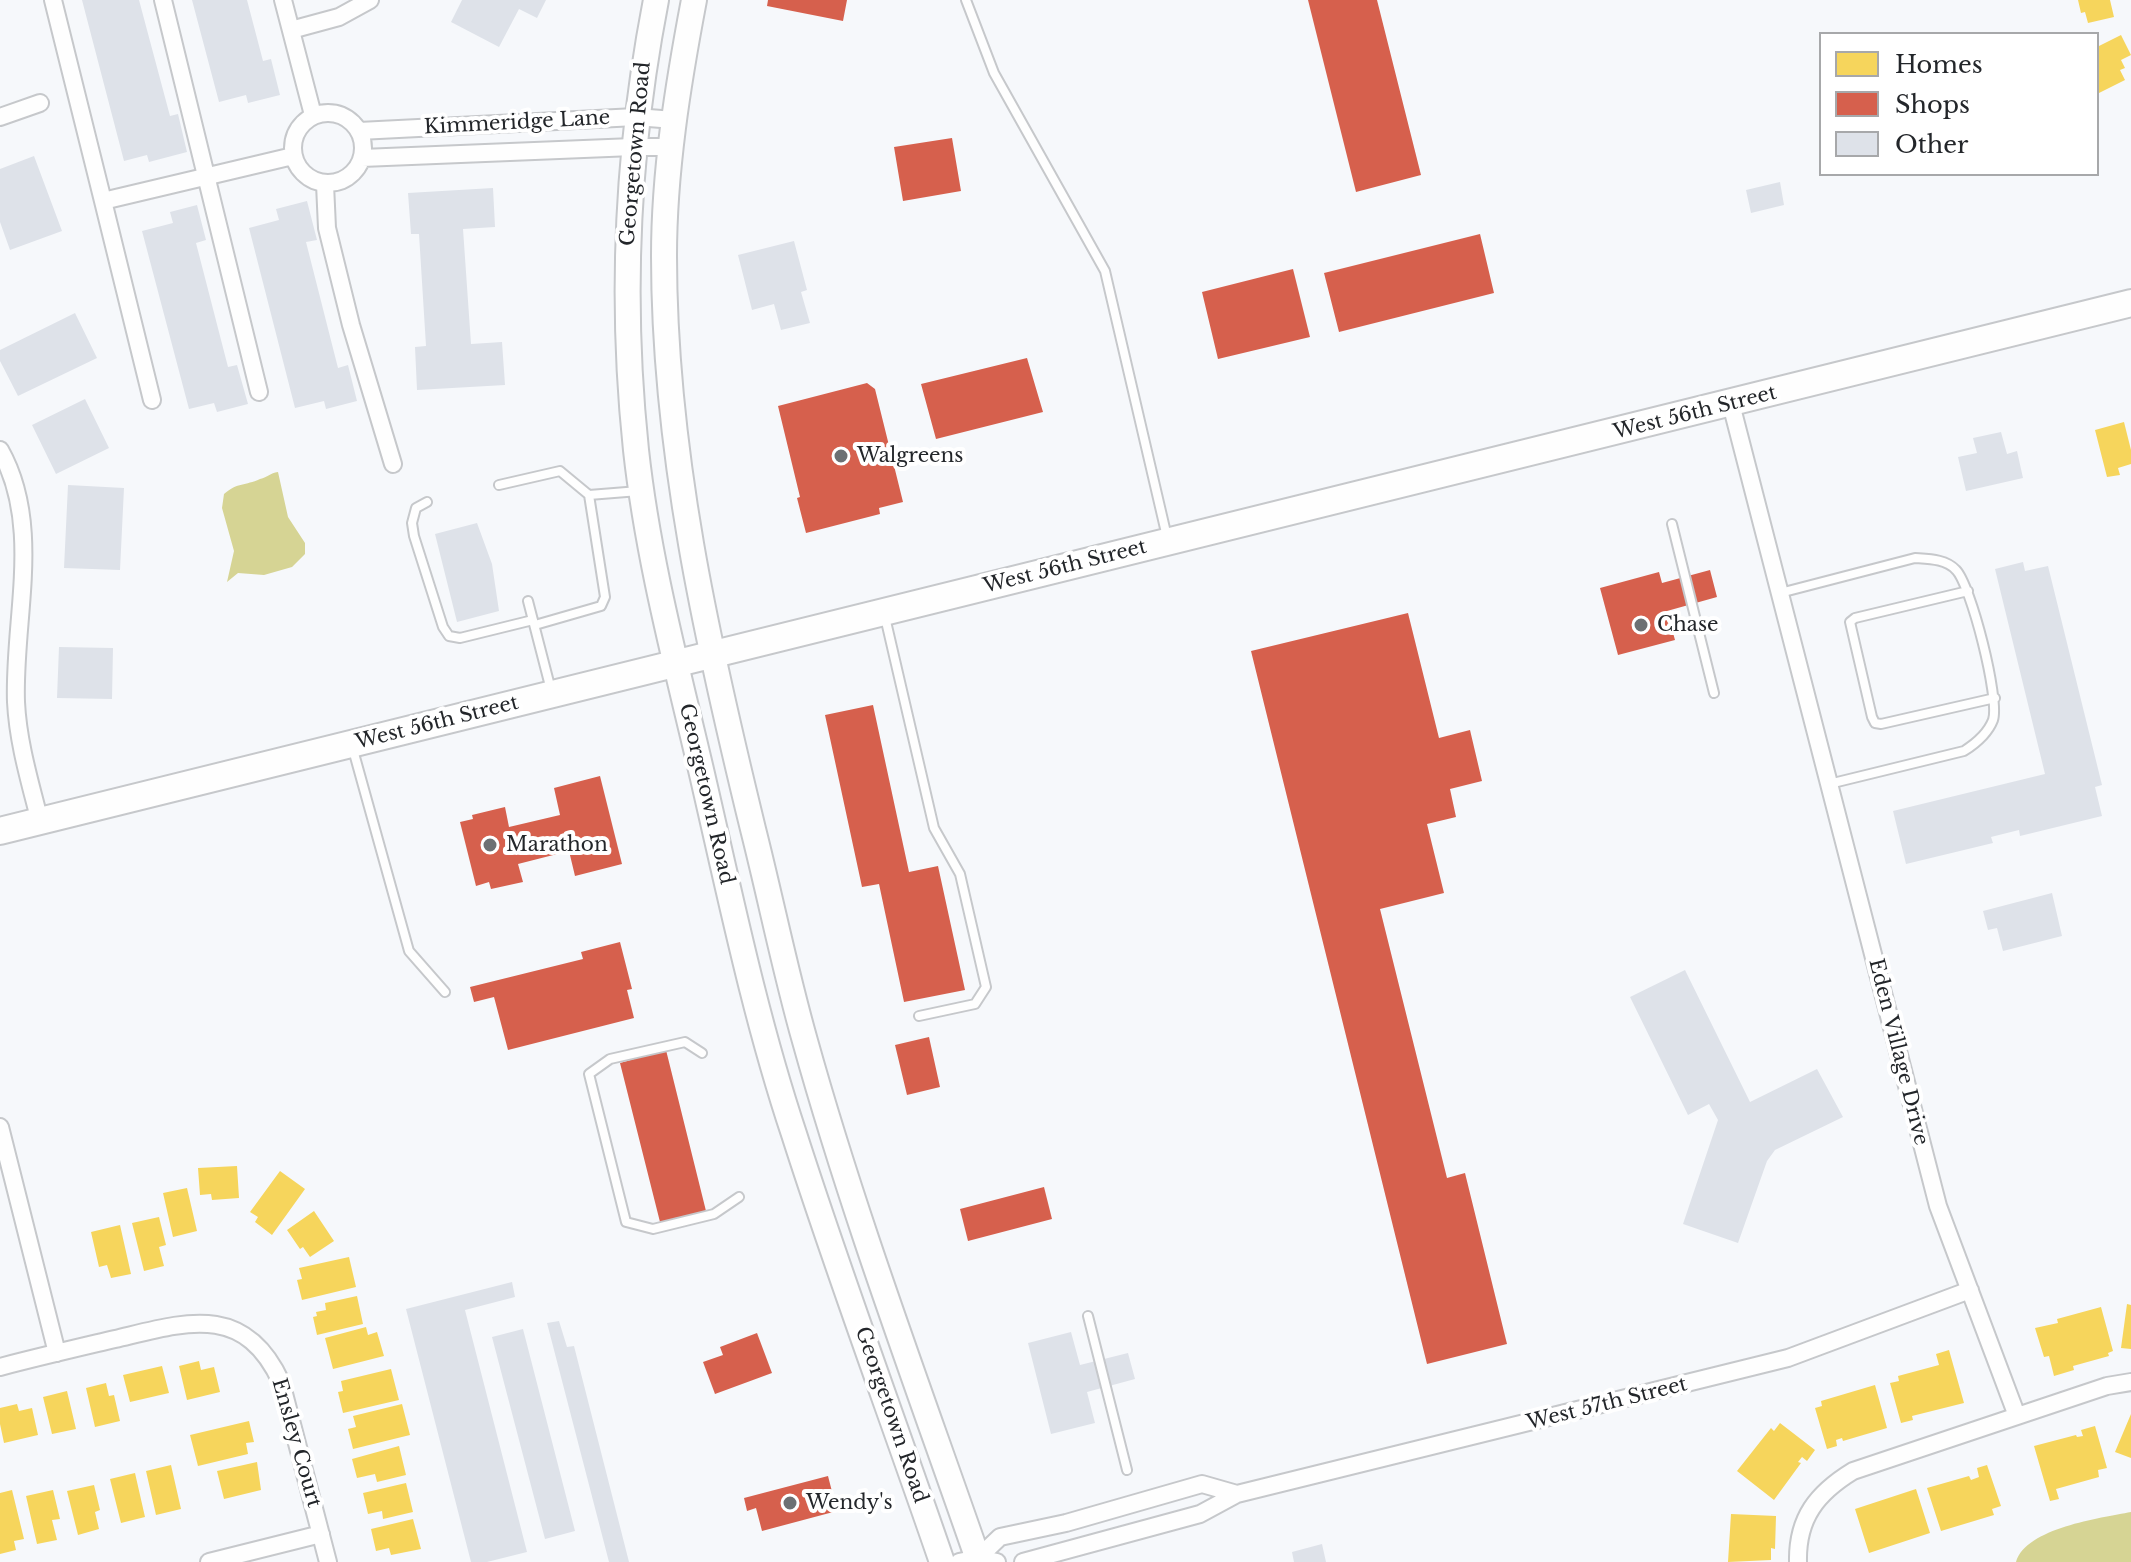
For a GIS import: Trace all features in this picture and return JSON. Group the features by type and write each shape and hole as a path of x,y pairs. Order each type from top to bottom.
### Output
{"main road":[{"name":"Georgetown Road","path":"656,0 633,147 627,301 629,367 642,490 661,599 752,989 793,1132 942,1562"},
{"name":"Georgetown Road","path":"694,0 674,120 664,255 671,406 684,507 713,655 804,1040 856,1210 978,1561"},
{"name":"West 56th Street","path":"0,831 2131,303"}],"street":[{"path":"53,0 152,400"},
{"path":"163,0 259,392"},
{"path":"283,0 313,115"},
{"path":"291,30 339,17 370,0"},
{"path":"0,117 40,103"},
{"path":"313,115 344,116 359,131 362,158 348,177 325,184 304,175 293,156 295,132 313,115"},
{"name":"Kimmeridge Lane","path":"359,131 636,117 674,120"},
{"name":"Kimmeridge Lane","path":"362,158 671,147"},
{"path":"103,201 293,156"},
{"path":"325,184 327,228 351,325 393,464"},
{"name":"Eden Village Drive","path":"1731,404 1938,1206 2017,1416"},
{"path":"0,450 16,485 22,515 16,699 21,747 40,822"},
{"path":"0,1127 57,1353 0,1367"},
{"name":"West 57th Street","path":"1023,1562 1200,1514 1237,1494 1788,1358 1970,1290"},
{"name":"Ensley Court","path":"57,1353 185,1322 223,1327 244,1336 266,1357 281,1382 328,1562"},
{"path":"1798,1562 1799,1538 1805,1520 1821,1494 1836,1481 1862,1468 2107,1386 2131,1382"},
{"name":"West 57th Street","path":"978,1561 1000,1537 1066,1523 1202,1484 1237,1494"},
{"path":"209,1562 321,1534"}],"lane":[{"path":"966,0 994,73 1105,271 1168,542"},
{"path":"427,502 416,508 412,523 414,536 443,627 449,636 460,638 601,606 605,597 589,495 560,471 499,485"},
{"path":"589,495 642,490"},
{"path":"1672,524 1714,693"},
{"path":"1780,593 1915,558 1938,559 1956,569 1968,591 1995,698 1993,720 1977,743 1964,751 1829,784"},
{"path":"1968,591 1855,618 1850,622 1872,717 1875,723 1881,724 1995,698"},
{"path":"528,601 552,694"},
{"path":"884,612 934,828 960,874 986,987 975,1004 919,1016"},
{"path":"352,745 409,951 445,992"},
{"path":"702,1053 685,1042 610,1059 589,1074 626,1222 653,1229 714,1214 739,1197"},
{"path":"1088,1316 1127,1470"}],"shaded area":[{"path":"278,472 288,517 305,543 305,554 292,567 264,575 238,573 227,582 234,551 222,508 224,494"},
{"path":"2131,1512 2131,1562 2016,1562 2023,1550 2049,1533 2084,1521"}],"building: Homes":[{"path":"2078,0 2110,0 2114,17 2088,23 2085,12 2081,13"},
{"path":"2121,35 2131,55 2121,60 2125,68 2120,70 2125,80 2099,93 2099,46"},
{"path":"2124,422 2131,464 2118,468 2120,475 2107,477 2095,430"},
{"path":"237,1166 239,1198 212,1200 211,1194 200,1195 198,1168"},
{"path":"280,1171 305,1189 272,1235 255,1222 258,1217 250,1212"},
{"path":"187,1188 197,1231 173,1237 163,1193"},
{"path":"314,1211 334,1241 310,1257 303,1247 300,1249 287,1230"},
{"path":"159,1217 166,1245 159,1247 164,1266 144,1271 132,1223"},
{"path":"120,1225 131,1274 111,1278 107,1265 99,1267 91,1232"},
{"path":"349,1257 356,1287 302,1300 297,1280 302,1279 299,1268"},
{"path":"357,1296 363,1324 317,1335 313,1317 317,1316 316,1312 326,1310 325,1303"},
{"path":"2127,1304 2131,1305 2131,1349 2121,1348"},
{"path":"2101,1307 2113,1351 2108,1353 2109,1356 2073,1366 2074,1370 2054,1376 2049,1356 2044,1357 2035,1328"},
{"path":"366,1327 368,1335 377,1332 384,1356 333,1369 325,1338"},
{"path":"1949,1350 1964,1403 1912,1416 1913,1420 1901,1423 1890,1383 1899,1381 1898,1376 1939,1365 1936,1354"},
{"path":"199,1361 201,1370 214,1367 220,1392 187,1400 179,1366"},
{"path":"162,1366 169,1393 130,1402 123,1375"},
{"path":"391,1369 399,1400 343,1413 338,1392 343,1391 341,1381"},
{"path":"106,1383 109,1396 114,1395 120,1421 95,1427 86,1388"},
{"path":"1875,1385 1887,1428 1843,1441 1842,1438 1836,1440 1837,1446 1827,1449 1815,1408 1822,1406 1821,1401"},
{"path":"67,1391 76,1429 52,1434 43,1397"},
{"path":"17,1404 19,1411 32,1408 38,1435 4,1443 0,1408"},
{"path":"402,1404 410,1435 353,1449 348,1429 356,1427 353,1416"},
{"path":"2131,1414 2131,1458 2115,1452"},
{"path":"249,1421 254,1442 246,1443 248,1454 198,1466 190,1435"},
{"path":"1780,1423 1815,1450 1807,1461 1802,1457 1798,1462 1801,1463 1774,1500 1737,1471 1771,1428 1774,1431"},
{"path":"2095,1426 2107,1468 2098,1470 2099,1477 2056,1489 2059,1499 2050,1501 2034,1446 2083,1436 2081,1430"},
{"path":"399,1446 406,1475 377,1482 375,1474 357,1478 352,1459"},
{"path":"257,1462 261,1490 224,1499 217,1471"},
{"path":"171,1465 181,1509 156,1515 146,1471"},
{"path":"1987,1465 2001,1506 1992,1509 1994,1515 1941,1531 1927,1488 1969,1476 1971,1480 1979,1477 1977,1468"},
{"path":"135,1473 145,1517 121,1523 110,1479"},
{"path":"406,1483 413,1512 383,1519 382,1511 368,1514 363,1493"},
{"path":"94,1485 100,1510 95,1512 99,1529 78,1535 67,1491"},
{"path":"1916,1489 1930,1533 1869,1553 1855,1509"},
{"path":"12,1490 24,1539 14,1541 16,1550 0,1554 0,1493"},
{"path":"53,1490 60,1519 52,1520 57,1540 37,1544 26,1496"},
{"path":"1731,1514 1776,1516 1775,1549 1771,1548 1771,1560 1728,1562"},
{"path":"413,1519 421,1549 391,1555 389,1548 376,1551 371,1529"}],"building: Shops":[{"path":"768,0 847,0 843,21 767,6"},
{"path":"1308,0 1377,0 1421,175 1356,192"},
{"path":"952,138 961,191 903,201 894,147"},
{"path":"1480,234 1494,293 1339,332 1324,273"},
{"path":"1293,269 1310,337 1218,359 1202,292"},
{"path":"1027,358 1043,412 936,439 921,384"},
{"name":"Walgreens","path":"867,383 875,389 903,502 879,508 880,514 806,533 778,406"},
{"name":"Chase","path":"1710,570 1717,597 1667,611 1675,640 1618,655 1600,588 1659,572 1662,583"},
{"path":"1408,613 1439,738 1470,730 1482,781 1450,789 1456,817 1427,824 1444,893 1380,909 1447,1178 1465,1173 1507,1344 1427,1364 1251,651"},
{"path":"873,705 909,872 938,866 965,990 904,1002 879,884 862,887 825,715"},
{"path":"600,776 622,864 575,876 569,851 518,864 523,882 491,889 489,882 476,886 460,822 473,819 472,815 505,807 509,827 560,815 554,788"},
{"path":"620,942 632,989 627,990 634,1018 508,1050 494,997 474,1002 470,987 583,959 581,952"},
{"path":"929,1037 940,1087 907,1095 895,1045"},
{"path":"666,1050 706,1211 660,1222 620,1063"},
{"path":"1044,1187 1052,1219 968,1241 960,1209"},
{"path":"757,1333 772,1373 715,1394 703,1362 723,1355 720,1347"},
{"name":"Wendy's","path":"828,1476 837,1511 762,1531 756,1508 747,1511 744,1498"}],"building: Other":[{"path":"82,0 139,0 170,116 178,114 187,152 149,162 147,155 124,161"},
{"path":"192,0 247,0 263,61 271,59 280,95 248,103 246,95 219,102"},
{"path":"462,0 546,0 537,18 519,9 499,47 451,22"},
{"path":"34,156 62,231 10,250 0,222 0,169"},
{"path":"1780,182 1784,205 1751,213 1746,190"},
{"path":"493,188 495,227 463,229 471,344 502,342 505,385 417,390 415,347 426,346 419,234 411,234 408,193"},
{"path":"307,201 317,240 306,242 338,368 348,365 357,401 326,409 324,401 295,408 249,228 279,220 276,209"},
{"path":"197,205 206,240 196,243 228,367 237,365 248,404 217,412 214,403 189,409 142,231 173,223 170,212"},
{"path":"794,241 807,290 801,292 810,323 781,330 774,304 752,310 738,255"},
{"path":"75,313 97,358 18,396 0,361 0,350"},
{"path":"85,399 109,448 56,474 32,425"},
{"path":"2001,432 2007,454 2017,451 2023,478 1966,491 1958,457 1977,453 1973,438"},
{"path":"68,485 124,488 120,570 64,568"},
{"path":"477,523 492,564 499,611 457,622 435,534"},
{"path":"2023,562 2025,571 2048,566 2102,785 2095,787 2102,816 2020,836 2019,830 1991,837 1993,843 1906,864 1893,811 2045,774 1995,569"},
{"path":"59,647 113,648 112,699 57,698"},
{"path":"2052,893 2062,936 2003,951 1997,928 1988,930 1983,911"},
{"path":"1685,970 1750,1102 1817,1069 1843,1117 1775,1150 1767,1161 1738,1243 1683,1224 1718,1120 1709,1104 1688,1115 1630,997"},
{"path":"512,1282 515,1297 465,1310 527,1552 487,1562 471,1562 406,1309"},
{"path":"559,1321 567,1347 574,1346 629,1562 609,1562 547,1323"},
{"path":"523,1329 575,1531 545,1539 492,1337"},
{"path":"1071,1332 1080,1365 1128,1353 1135,1379 1087,1392 1095,1423 1051,1434 1028,1343"},
{"path":"1322,1544 1326,1562 1294,1562 1292,1552"}],"place":[{"name":"Walgreens","path":"841,456"},
{"name":"Chase","path":"1641,625"},
{"name":"Marathon","path":"490,845"},
{"name":"Wendy's","path":"790,1503"}]}
